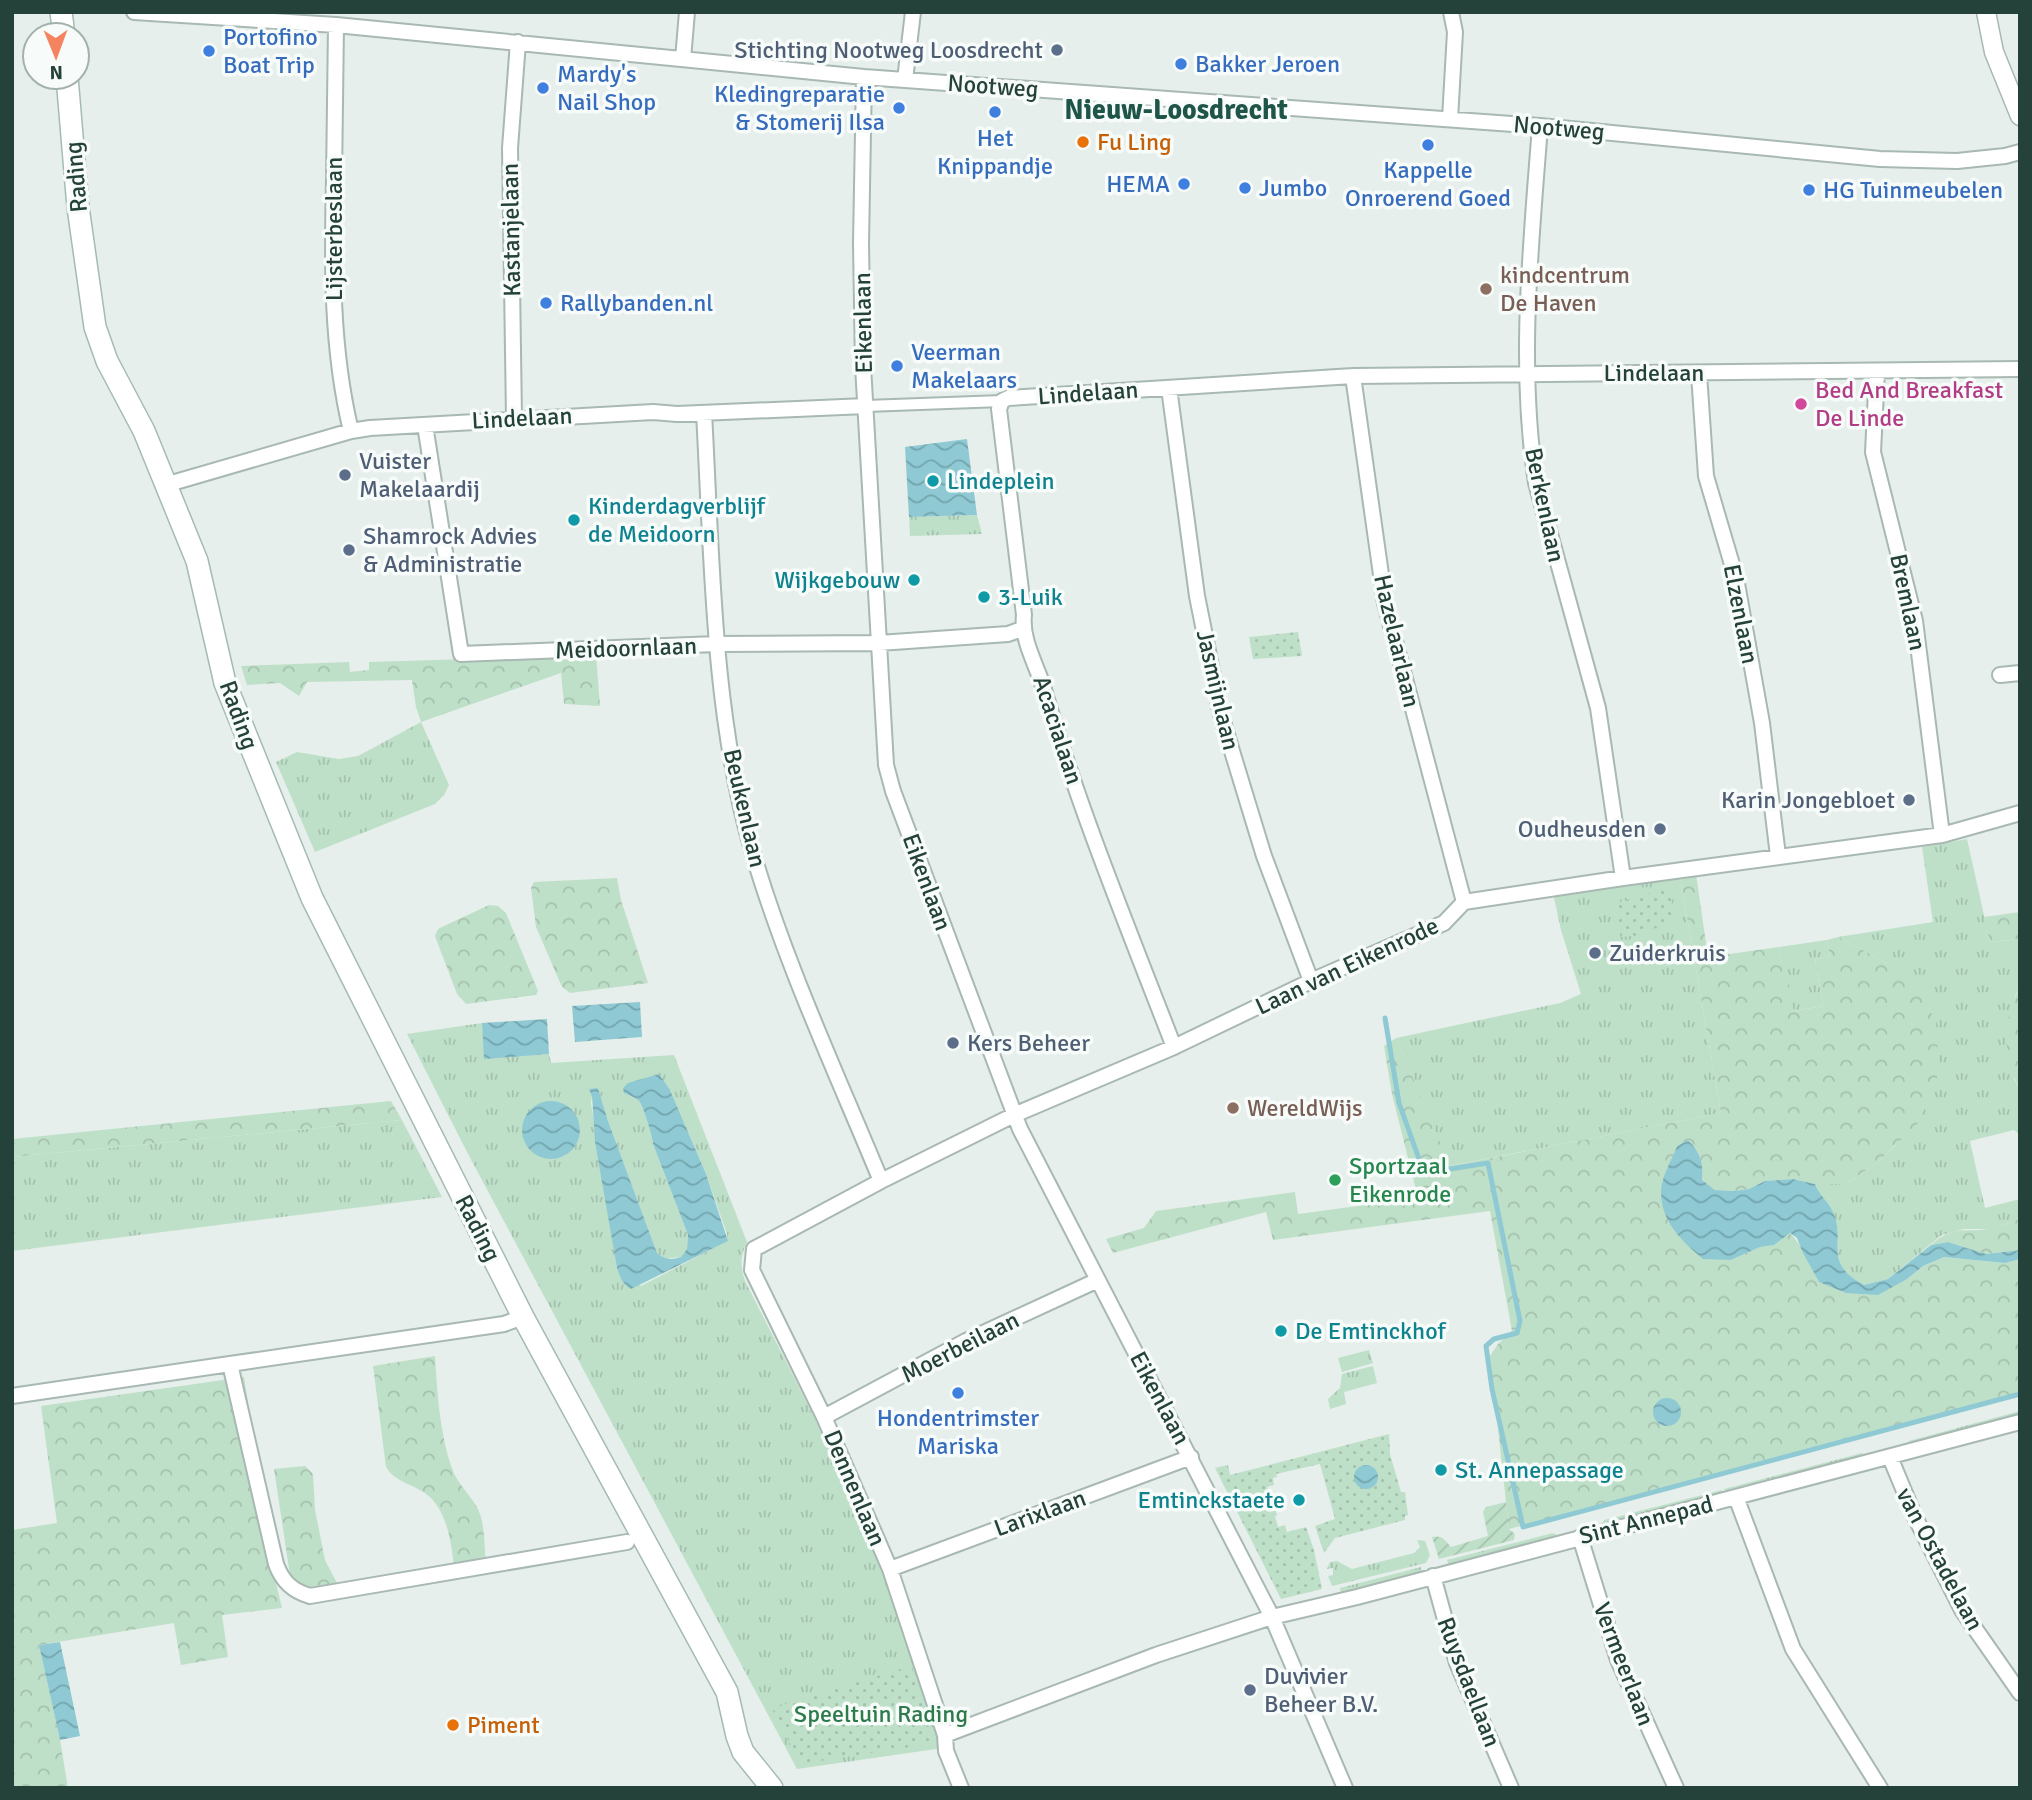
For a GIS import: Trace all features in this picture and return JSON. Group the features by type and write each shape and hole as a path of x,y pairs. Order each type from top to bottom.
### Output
{"main road":[{"name":"Rading","path":"68,91 78,207 95,327 107,360 144,431 197,561 225,683 312,898 523,1317 727,1692 743,1752 772,1788"}],"street":[{"name":"Nootweg","path":"134,12 252,16 864,77 1540,126 1880,159 1957,160 2020,152"},
{"path":"683,59 687,12"},
{"path":"905,80 913,12"},
{"path":"1450,119 1455,32 1451,12"},
{"path":"1986,12 1994,52 2009,95 2020,116"},
{"name":"Lijsterbeslaan","path":"336,25 331,236 342,390 351,431"},
{"name":"Kastanjelaan","path":"514,418 510,148 518,42"},
{"name":"Eikenlaan","path":"864,77 861,243 866,406 886,765 1014,1115 1272,1617 1345,1788"},
{"name":"Berkenlaan","path":"1540,126 1526,302 1531,453 1535,483 1598,708 1623,878"},
{"name":"Lindelaan","path":"165,485 351,431 514,418 653,411 704,413 1002,401 1008,398 1353,376 2020,369"},
{"name":"Bremlaan","path":"1877,371 1873,452 1915,621 1942,835"},
{"name":"Elzenlaan","path":"1699,373 1706,476 1735,578 1762,723 1778,856"},
{"name":"Hazelaarlaan","path":"1353,376 1385,603 1464,902"},
{"name":"Jasmijnlaan","path":"1169,388 1197,596 1221,715 1265,856 1311,981"},
{"name":"Acacialaan","path":"1002,401 999,409 1024,615 1022,629 1104,864 1174,1047"},
{"name":"Beukenlaan","path":"704,413 716,645 733,765 751,848 789,958 881,1181"},
{"name":"Meidoornlaan","path":"425,425 461,654 716,645 879,643 1008,634 1022,629"},
{"path":"2000,675 2020,673"},
{"name":"Laan van Eikenrode","path":"754,1249 881,1181 1014,1115 1174,1047 1311,981 1444,923 1464,902 1942,835 2020,813"},
{"name":"Dennenlaan","path":"754,1249 752,1270 824,1417 890,1569 945,1735 946,1751 961,1788"},
{"name":"Moerbeilaan","path":"824,1417 966,1341 1098,1280"},
{"path":"16,1396 504,1324 523,1317"},
{"path":"230,1364 276,1564 287,1584 301,1593 317,1596 626,1542"},
{"name":"Sint Annepad","path":"1272,1617 2020,1422"},
{"name":"Larixlaan","path":"890,1569 1191,1457"},
{"name":"van Ostadelaan","path":"1890,1457 1914,1515 1962,1610 2020,1693"},
{"path":"1736,1497 1793,1649 1880,1788"},
{"name":"Vermeerlaan","path":"1580,1537 1618,1660 1676,1788"},
{"name":"Ruysdaellaan","path":"1433,1576 1457,1663 1511,1788"},
{"path":"945,1735 1156,1654 1272,1617"}],"green space":[{"path":"977,515 982,534 910,536 909,517"},
{"path":"1298,632 1302,656 1253,659 1249,637"},
{"path":"596,655 600,706 564,704 561,673 421,722 412,680 307,682 299,696 280,683 247,685 241,666 349,662 350,672 369,670 369,662"},
{"path":"421,722 449,785 444,795 435,804 315,852 276,762 297,752 339,759 358,756"},
{"path":"1967,839 1990,942 2020,939 2020,988 2015,996 2014,1079 2020,1090 2020,1135 2014,1130 1970,1141 1985,1208 2020,1199 2020,1219 1992,1229 1964,1229 1942,1235 1888,1279 1864,1285 1843,1268 1839,1260 1837,1224 1815,1184 1845,1184 1876,1164 1896,1145 1889,964 1838,937 1933,922 1922,847"},
{"path":"1696,874 1708,957 1779,947 1794,1011 1823,1006 1815,959 1830,956 1827,940 1838,937 1889,964 1920,990 1936,1023 1939,1071 1918,1123 1876,1164 1845,1184 1815,1184 1793,1179 1765,1181 1749,1189 1715,1190 1702,1180 1700,1158 1688,1140 1677,1146 1661,1191 1731,1260 1760,1247 1774,1245 1789,1233 1801,1248 1819,1282 1844,1291 1907,1279 1923,1266 1944,1257 2005,1263 2020,1259 2020,1395 1509,1529 1490,1356 1512,1331 1490,1211 1273,1240 1266,1212 1113,1253 1106,1239 1144,1228 1156,1211 1295,1192 1298,1214 1418,1198 1392,1094 1384,1046 1396,1038 1450,1166 1721,1113 1680,877"},
{"path":"1680,877 1721,1113 1449,1166 1396,1038 1560,1003 1581,994 1561,930 1553,893"},
{"path":"617,878 621,900 648,983 570,993 562,987 536,927 531,888 534,882"},
{"path":"1668,888 1676,918 1642,935 1621,937 1616,903"},
{"path":"489,905 498,906 506,913 538,991 536,995 466,1004 457,994 435,936 438,929"},
{"path":"2020,912 2020,939 1990,942 1984,917"},
{"path":"1827,940 1830,956 1815,959 1823,1006 1793,1011 1779,947"},
{"path":"2020,988 2020,1090 2010,1065 2006,1039 2010,1013"},
{"path":"482,1023 485,1058 549,1054 551,1063 674,1055 747,1242 742,1261 745,1281 815,1419 885,1576 943,1748 797,1769 467,1152 407,1034","holes":["598,1088 657,1253 663,1259 681,1257 687,1249 688,1235 653,1144 641,1104 636,1098 624,1093 670,1090 706,1174 727,1234 727,1241 641,1286 617,1268 591,1103","536,1105 579,1122 576,1144 565,1155 559,1158 526,1116"]},
{"path":"391,1101 402,1120 12,1157 12,1139"},
{"path":"402,1120 442,1197 12,1251 12,1157"},
{"path":"2020,1219 2020,1250 1986,1254 1948,1242 1931,1245 1947,1234 1961,1230 1984,1230"},
{"path":"1369,1350 1373,1363 1342,1372 1338,1358"},
{"path":"435,1356 440,1413 448,1455 454,1474 480,1514 486,1562 454,1567 449,1533 435,1503 418,1489 396,1478 386,1467 373,1366"},
{"path":"1373,1366 1377,1383 1344,1392 1346,1404 1330,1409 1328,1399 1340,1388 1342,1374"},
{"path":"244,1377 282,1608 222,1615 228,1657 181,1665 174,1623 39,1645 68,1788 12,1788 12,1530 57,1523 41,1406"},
{"path":"2020,1411 2020,1417 1910,1446 1909,1441"},
{"path":"1389,1434 1390,1454 1401,1492 1405,1492 1408,1515 1405,1520 1335,1538 1324,1553 1315,1526 1335,1519 1320,1464 1276,1474 1277,1477 1273,1478 1274,1485 1267,1487 1277,1515 1278,1527 1285,1525 1287,1532 1306,1527 1322,1589 1281,1599 1215,1468 1228,1465 1230,1475"},
{"path":"1862,1453 1869,1457 1726,1494 1724,1489"},
{"path":"305,1466 313,1474 315,1510 325,1560 338,1585 299,1590 291,1582 274,1469"},
{"path":"1722,1490 1723,1495 1600,1527 1604,1520"},
{"path":"1506,1502 1509,1529 1515,1534 1514,1540 1439,1559 1432,1537 1443,1538 1451,1547 1488,1536 1483,1512 1486,1507"},
{"path":"1553,1533 1560,1537 1449,1566 1447,1560"},
{"path":"1417,1540 1425,1541 1430,1555 1426,1563 1332,1586 1328,1576 1333,1575 1333,1568 1327,1569 1330,1562 1337,1561 1352,1569 1414,1553 1420,1547"},
{"path":"1421,1567 1422,1573 1341,1594 1340,1588"},
{"name":"Speeltuin Rading","path":"911,1666 936,1743 800,1764 772,1708"}],"water":[{"path":"967,439 977,515 909,517 905,447"},
{"path":"640,1002 642,1037 575,1042 572,1006"},
{"path":"547,1019 549,1054 484,1059 482,1023"},
{"path":"659,1074 670,1090 706,1174 728,1241 631,1289 624,1283 617,1268 595,1142 592,1096 589,1089 598,1088 657,1253 665,1258 677,1258 687,1249 688,1235 653,1144 641,1104 636,1098 624,1093 623,1088 628,1083"},
{"path":"551,1101 572,1109 580,1130 572,1151 551,1159 530,1151 522,1130 530,1109"},
{"path":"1688,1140 1700,1158 1702,1180 1715,1190 1749,1189 1765,1181 1793,1179 1815,1184 1837,1223 1839,1260 1851,1276 1864,1285 1888,1279 1931,1245 1948,1242 1986,1254 2020,1250 2020,1259 2005,1263 1944,1257 1923,1266 1907,1279 1878,1295 1846,1293 1819,1282 1797,1238 1790,1233 1774,1245 1760,1247 1731,1260 1703,1259 1674,1230 1662,1203 1661,1186 1667,1169 1677,1146"},
{"path":"1667,1398 1677,1402 1681,1412 1677,1422 1667,1426 1657,1422 1653,1412 1657,1402"},
{"path":"1366,1465 1374,1469 1378,1477 1374,1485 1366,1489 1358,1485 1354,1477 1358,1469"},
{"path":"60,1642 80,1736 60,1740 39,1645"}],"waterway":[{"path":"1385,1018 1399,1103 1424,1173 1488,1163 1520,1321 1517,1333 1494,1339 1486,1346 1492,1389 1523,1527 2020,1394"}],"place":[{"name":"Stichting Nootweg Loosdrecht","path":"1057,50"},
{"name":"Portofino Boat Trip","path":"209,51"},
{"name":"Bakker Jeroen","path":"1181,64"},
{"name":"Mardy's Nail Shop","path":"543,88"},
{"name":"Kledingreparatie & Stomerij Ilsa","path":"899,108"},
{"name":"Het Knippandje","path":"995,112"},
{"name":"Fu Ling","path":"1083,142"},
{"name":"Kappelle Onroerend Goed","path":"1428,145"},
{"name":"HEMA","path":"1184,184"},
{"name":"Jumbo","path":"1245,188"},
{"name":"HG Tuinmeubelen","path":"1809,190"},
{"name":"kindcentrum De Haven","path":"1486,289"},
{"name":"Rallybanden.nl","path":"546,303"},
{"name":"Veerman Makelaars","path":"897,366"},
{"name":"Bed And Breakfast De Linde","path":"1801,404"},
{"name":"Vuister Makelaardij","path":"345,475"},
{"name":"Lindeplein","path":"933,481"},
{"name":"Kinderdagverblijf de Meidoorn","path":"574,520"},
{"name":"Shamrock Advies & Administratie","path":"349,550"},
{"name":"Wijkgebouw","path":"914,580"},
{"name":"3-Luik","path":"984,597"},
{"name":"Karin Jongebloet","path":"1909,800"},
{"name":"Oudheusden","path":"1660,829"},
{"name":"Zuiderkruis","path":"1595,953"},
{"name":"Kers Beheer","path":"953,1043"},
{"name":"WereldWijs","path":"1233,1108"},
{"name":"Sportzaal Eikenrode","path":"1335,1180"},
{"name":"De Emtinckhof","path":"1281,1331"},
{"name":"Hondentrimster Mariska","path":"958,1393"},
{"name":"St. Annepassage","path":"1441,1470"},
{"name":"Emtinckstaete","path":"1299,1500"},
{"name":"Duvivier Beheer B.V.","path":"1250,1690"},
{"name":"Piment","path":"453,1725"}],"district":[{"name":"Nieuw-Loosdrecht","path":"1176,109"}]}
